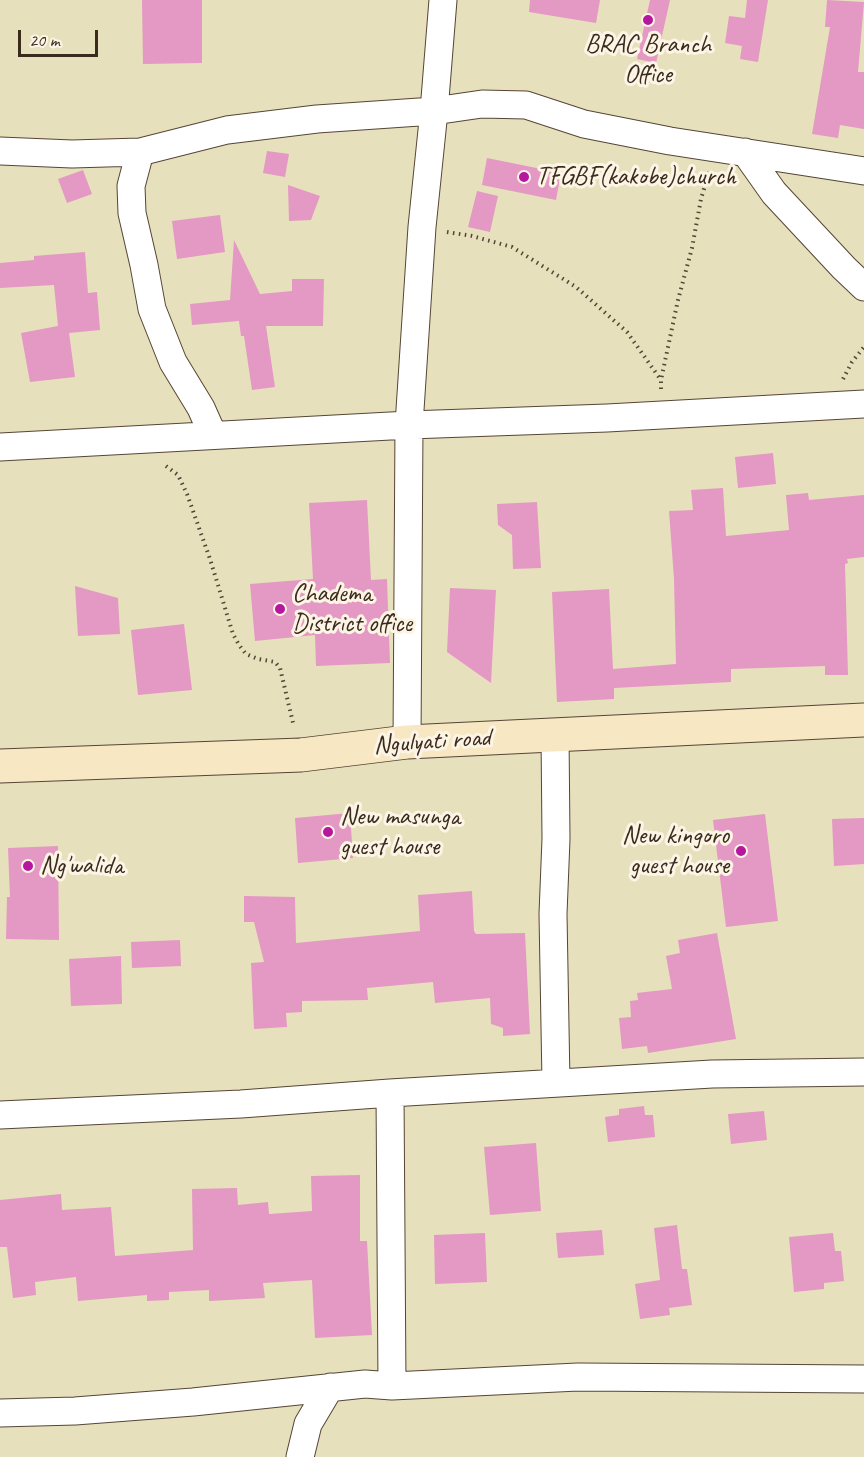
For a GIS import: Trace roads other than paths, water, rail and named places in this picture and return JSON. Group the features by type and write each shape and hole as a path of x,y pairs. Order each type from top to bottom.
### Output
{"main road":[{"name":"Ngulyati road","path":"0,766 301,755 407,742 864,720"}],"street":[{"path":"407,742 409,425 422,227 443,0"},
{"path":"0,151 72,154 140,152 226,130 317,119 434,111 482,104 526,105 584,124 670,141 864,171"},
{"path":"140,152 131,186 132,213 152,309 173,362 201,408 213,435"},
{"path":"745,152 774,193 864,287"},
{"path":"0,447 864,404"},
{"path":"555,734 556,839 553,914 556,1083"},
{"path":"0,1115 241,1104 390,1092 712,1074 864,1072"},
{"path":"390,1092 392,1386"},
{"path":"0,1413 75,1411 193,1402 365,1384 392,1386 578,1377 864,1379"},
{"path":"300,1457 308,1424 330,1387"}],"place":[{"name":"BRAC Branch Office","path":"648,20"},
{"name":"TFGBF(kakobe)church","path":"524,177"},
{"name":"Chadema District office","path":"280,609"},
{"name":"New masunga guest house","path":"328,832"},
{"name":"New kingoro guest house","path":"741,851"},
{"name":"Ng'walida","path":"28,866"}]}
